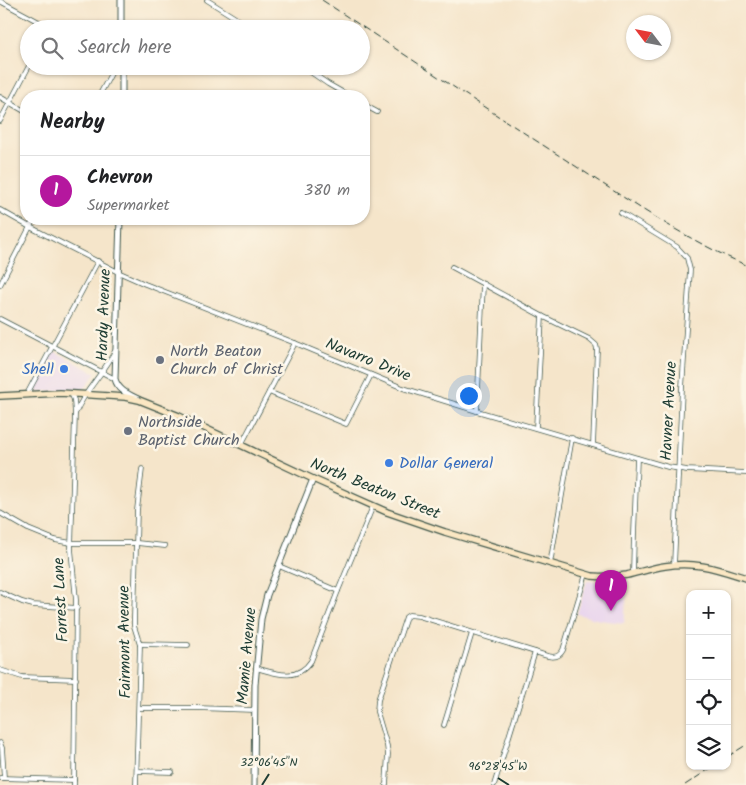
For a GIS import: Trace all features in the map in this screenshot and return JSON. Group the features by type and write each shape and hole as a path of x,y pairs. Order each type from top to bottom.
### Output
{"main road":[{"name":"North Beaton Street","path":"0,396 71,393 139,400 179,416 373,506 445,532 592,576 612,577 663,566 686,564 706,566 746,578"}],"street":[{"path":"121,0 121,20"},
{"path":"207,0 238,20"},
{"path":"0,1 35,20"},
{"path":"0,121 24,75"},
{"path":"102,90 110,75"},
{"path":"122,75 122,90"},
{"path":"315,75 338,90"},
{"path":"0,97 20,108"},
{"path":"370,108 377,112"},
{"name":"Navarro Drive","path":"0,210 20,221"},
{"name":"Havner Avenue","path":"621,213 676,247 687,258 690,270 682,388 674,565"},
{"name":"Navarro Drive","path":"26,225 145,284 403,388 679,470 746,473"},
{"name":"Hardy Avenue","path":"120,225 115,379 120,389 139,400"},
{"path":"0,285 30,227"},
{"path":"27,394 98,262"},
{"path":"452,267 542,316 589,339 596,345 593,444"},
{"path":"477,411 483,284"},
{"path":"536,428 542,316"},
{"path":"0,319 115,379"},
{"path":"241,445 295,343"},
{"name":"Forrest Lane","path":"75,414 78,406 116,349"},
{"path":"270,392 346,424 371,375"},
{"name":"Forrest Lane","path":"71,393 74,400 75,414 71,543 76,608 74,783"},
{"path":"550,564 572,438"},
{"path":"633,574 637,458"},
{"name":"Fairmont Avenue","path":"136,785 140,644 134,626 134,618 137,510 142,469"},
{"name":"Mamie Avenue","path":"254,785 256,668 263,608 313,479"},
{"path":"256,668 282,675 294,674 306,668 311,661 373,506"},
{"path":"0,513 54,540 71,543 137,543 166,546"},
{"path":"279,566 338,591"},
{"path":"386,785 388,754 377,712 378,700 406,617 419,616 552,657 557,656 561,654 586,574"},
{"path":"0,592 33,605 76,608"},
{"path":"444,725 472,633"},
{"path":"140,644 188,645"},
{"path":"494,785 535,652"},
{"path":"0,670 22,677 76,679"},
{"path":"138,708 255,710"},
{"path":"0,743 2,748 2,778 74,783"},
{"path":"137,771 172,772"}],"shaded area":[{"path":"52,350 96,373 84,389 31,392"},
{"path":"628,580 624,623 600,620 577,614 587,581 608,582"}],"railway":[{"path":"322,0 352,20"},
{"path":"370,32 653,216 699,242 746,265"},
{"path":"731,754 746,745"},
{"path":"685,785 708,770"}],"place":[{"name":"North Beaton Church of Christ","path":"160,360"},
{"name":"Shell","path":"64,369"},
{"name":"Northside Baptist Church","path":"128,431"},
{"name":"Dollar General","path":"389,463"},
{"name":"Chevron","path":"611,611"}]}
